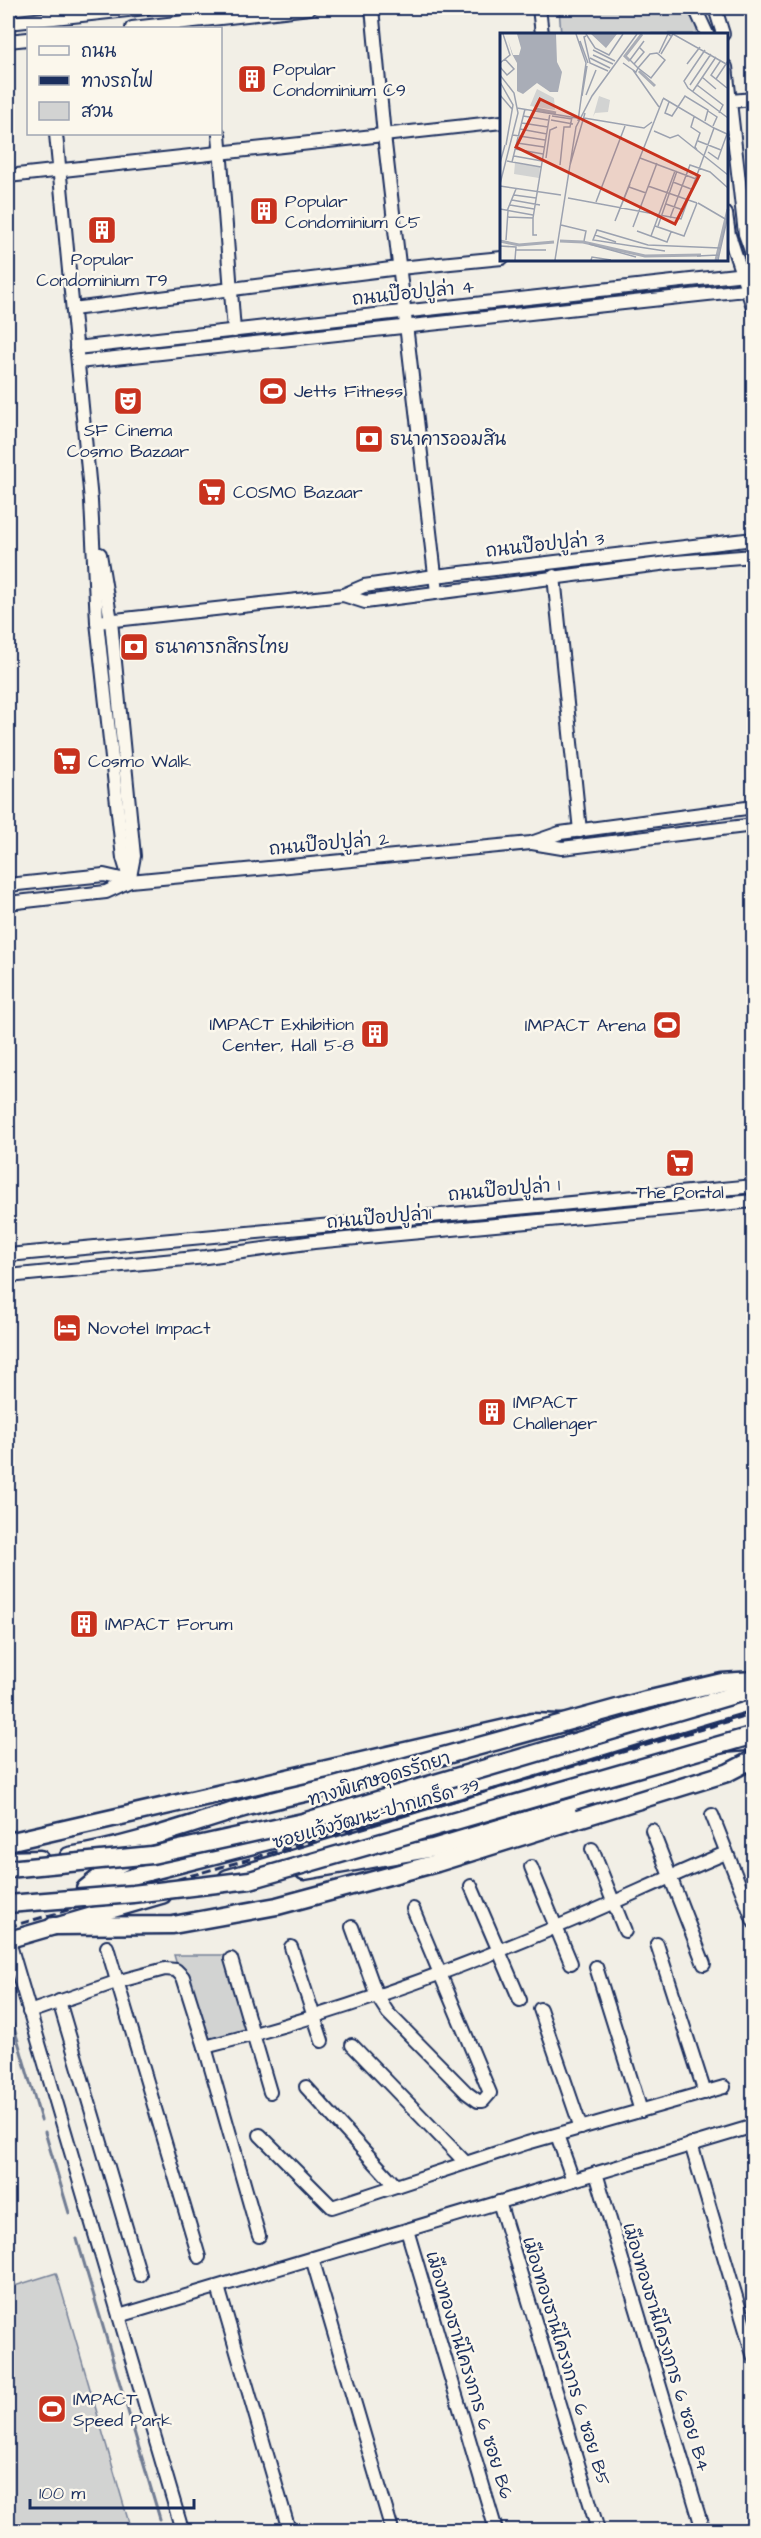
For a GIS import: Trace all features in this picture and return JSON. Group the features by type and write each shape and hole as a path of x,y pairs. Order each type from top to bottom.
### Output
{"highway":[{"path":"8,1860 51,1859 110,1850 239,1810 331,1787 646,1700 722,1682 753,1680"},
{"name":"ทางพิเศษอุดรรัถยา","path":"8,1869 152,1855 303,1822 753,1689"},
{"path":"8,1842 532,1722 663,1726"},
{"path":"250,1880 753,1735"},
{"path":"53,1926 173,1926 277,1906 437,1863 727,1773 753,1760"},
{"path":"8,1904 133,1894 250,1880 433,1848 715,1763 753,1760"},
{"path":"85,1889 111,1868 174,1832"}],"main road":[{"name":"ซอยแจ้งวัฒนะ-ปากเกร็ด 39","path":"8,1913 85,1889 290,1837 453,1791 663,1726 753,1701"},
{"name":"ซอยแจ้งวัฒนะ-ปากเกร็ด 39","path":"8,1939 295,1858 753,1721"}],"street":[{"path":"8,23 47,24 146,8"},
{"path":"151,27 209,24 310,8"},
{"path":"372,8 384,135 437,592"},
{"path":"539,8 542,33"},
{"path":"695,8 707,33"},
{"path":"715,8 723,33"},
{"path":"8,41 27,39"},
{"path":"728,81 753,259"},
{"path":"731,101 753,99"},
{"path":"8,176 500,122"},
{"path":"56,135 91,501 97,622 123,858 130,881"},
{"path":"219,135 234,330"},
{"path":"749,233 728,235 748,274 753,310"},
{"path":"73,309 399,268 500,258"},
{"name":"ถนนป๊อปปูล่า 4","path":"76,348 748,274"},
{"name":"ถนนป๊อปปูล่า 4","path":"78,362 751,289"},
{"path":"526,299 527,314"},
{"path":"91,501 111,621 134,856 130,881"},
{"name":"ถนนป๊อปปูล่า 3","path":"97,622 343,595 364,586 435,576 753,538"},
{"name":"ถนนป๊อปปูล่า 3","path":"343,595 365,602 554,576 753,556"},
{"path":"554,576 580,831"},
{"name":"ถนนป๊อปปูล่า 2","path":"8,903 106,892 130,881 531,843 561,833 753,807"},
{"path":"696,815 698,831"},
{"name":"ถนนป๊อปปูล่า 2","path":"531,843 562,849 753,825"},
{"name":"ถนนป๊อปปูล่า 2","path":"8,885 104,874 130,881"},
{"name":"ถนนป๊อปปูล่า 1","path":"8,1255 753,1186"},
{"name":"ถนนป๊อปปูล่า1","path":"8,1276 206,1257 314,1242 753,1201"},
{"path":"711,1815 753,1922"},
{"path":"652,1830 704,1964"},
{"path":"592,1849 625,1931"},
{"path":"205,2047 254,2035 441,1973 556,1927 726,1853"},
{"path":"531,1867 571,1963"},
{"path":"471,1886 520,2000"},
{"path":"352,1927 377,1996 388,2013 467,2093 478,2101 483,2101 490,2093 412,1909"},
{"path":"8,1939 182,2530"},
{"path":"657,1944 705,2093"},
{"path":"107,1947 199,2257"},
{"path":"291,1947 322,2041"},
{"path":"231,1959 270,2092"},
{"path":"596,1967 641,2111"},
{"path":"29,2012 116,1982 165,1969 176,1970 183,1977 205,2047 259,2236"},
{"path":"59,2001 140,2275"},
{"path":"540,2009 581,2128"},
{"path":"352,2045 465,2162"},
{"path":"306,2087 396,2186"},
{"path":"260,2135 332,2208 465,2162 724,2087"},
{"path":"119,2316 753,2126"},
{"path":"557,2135 573,2180"},
{"path":"691,2144 753,2358"},
{"name":"เมืองทองธานีโครงการ 6 ซอย B4","path":"596,2173 702,2530"},
{"name":"เมืองทองธานีโครงการ 6 ซอย B5","path":"499,2202 598,2530"},
{"name":"เมืองทองธานีโครงการ 6 ซอย B6","path":"407,2230 496,2530"},
{"path":"312,2258 392,2530"},
{"path":"218,2287 289,2530"}],"green space":[{"path":"559,8 684,8 695,22 698,33 561,33"},
{"path":"174,1955 224,1955 247,2030 200,2042"},
{"name":"IMPACT Speed Park","path":"56,2273 131,2530 8,2530 8,2288"}],"waterway":[{"path":"8,2007 41,2120"},
{"path":"45,2132 69,2213"},
{"path":"77,2239 160,2519"}],"railway":[{"path":"8,1927 754,1714"}],"place":[{"name":"Popular Condominium C9","path":"252,79"},
{"name":"Popular Condominium C5","path":"264,211"},
{"name":"Popular Condominium T9","path":"102,230"},
{"name":"Jetts Fitness","path":"273,391"},
{"name":"SF Cinema Cosmo Bazaar","path":"128,401"},
{"name":"ธนาคารออมสิน","path":"369,439"},
{"name":"COSMO Bazaar","path":"212,492"},
{"name":"ธนาคารกสิกรไทย","path":"134,647"},
{"name":"Cosmo Walk","path":"67,761"},
{"name":"IMPACT Arena","path":"667,1025"},
{"name":"IMPACT Exhibition Center, Hall 5-8","path":"375,1034"},
{"name":"The Portal","path":"680,1163"},
{"name":"Novotel Impact","path":"67,1328"},
{"name":"IMPACT Challenger","path":"492,1412"},
{"name":"IMPACT Forum","path":"84,1624"},
{"name":"IMPACT Speed Park","path":"52,2409"}]}
